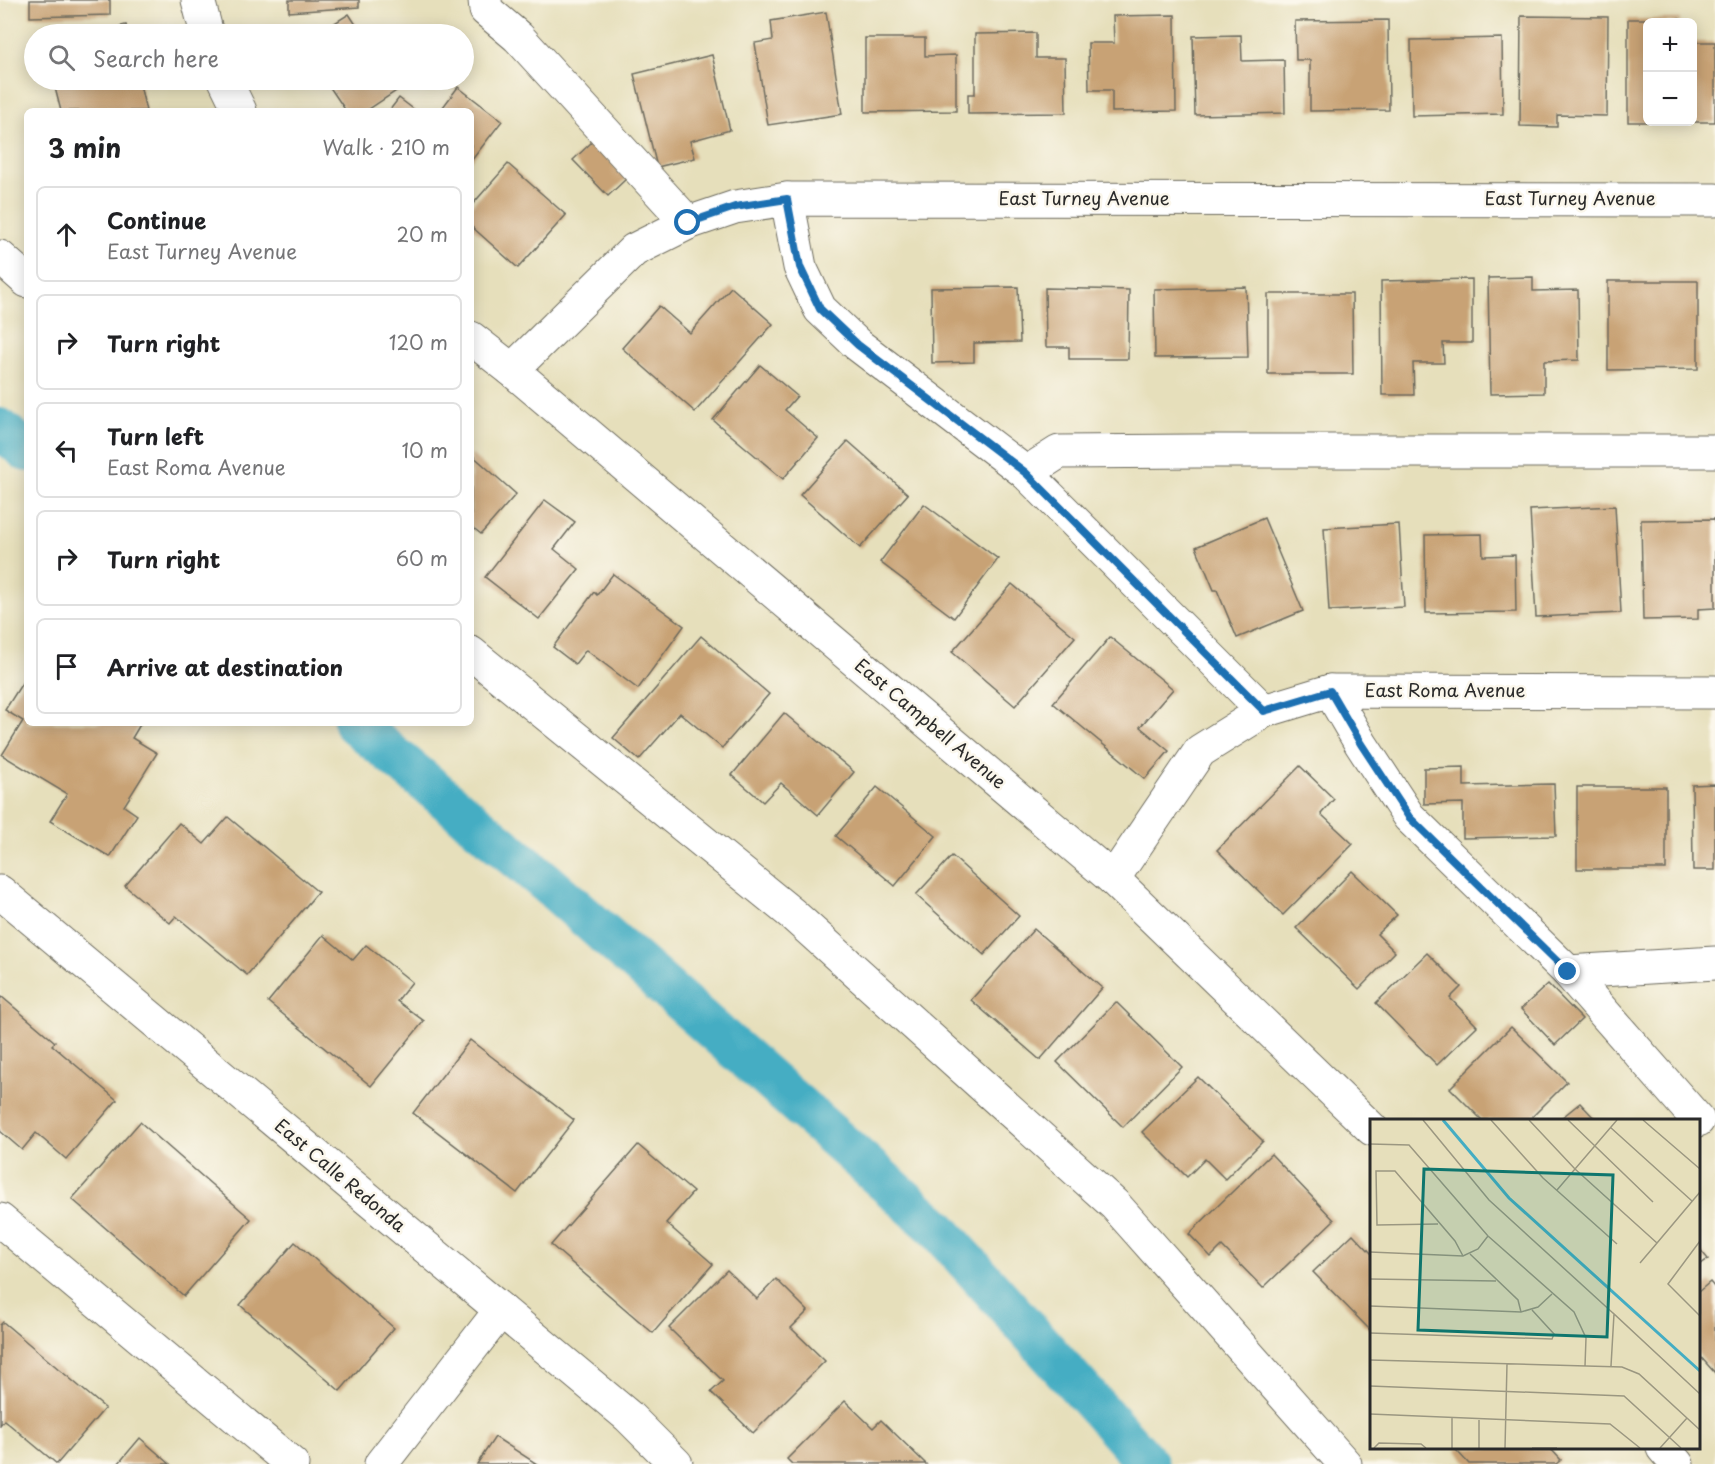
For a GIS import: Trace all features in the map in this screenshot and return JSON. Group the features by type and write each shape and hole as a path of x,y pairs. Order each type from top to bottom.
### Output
{"street":[{"path":"198,0 204,24"},
{"path":"485,0 486,10 518,37 688,223"},
{"path":"230,90 239,108"},
{"path":"787,199 800,267 820,309 858,345 1026,473 1264,711"},
{"name":"East Turney Avenue","path":"512,370 634,250 688,223 735,207 787,199 1715,200"},
{"path":"0,257 24,278"},
{"name":"East Campbell Avenue","path":"474,340 512,370 1113,879 1370,1129"},
{"path":"1026,473 1059,453 1715,451"},
{"path":"474,655 791,913 1116,1205 1345,1464"},
{"path":"1330,691 1361,744 1409,817 1568,972 1696,1119"},
{"name":"East Roma Avenue","path":"1113,879 1200,752 1264,711 1330,691 1715,692"},
{"name":"East Calle Redonda","path":"0,892 627,1416 676,1464"},
{"path":"1568,972 1715,963"},
{"path":"1700,1123 1715,1140"},
{"path":"0,1220 292,1464"},
{"path":"381,1464 501,1310"},
{"path":"1664,1449 1677,1464"}],"building":[{"path":"30,0 110,0 110,15 30,17"},
{"path":"289,0 359,0 359,7 289,12"},
{"path":"826,12 842,114 768,125 755,43 773,40 771,21"},
{"path":"349,14 356,24 333,24"},
{"path":"1175,15 1176,111 1112,112 1112,90 1089,90 1088,43 1114,43 1113,16"},
{"path":"1521,16 1608,17 1607,116 1557,115 1557,127 1520,126"},
{"path":"1628,19 1643,19 1643,122 1628,122"},
{"path":"1388,20 1389,110 1310,111 1310,60 1296,60 1295,21"},
{"path":"1036,33 1036,58 1065,58 1066,113 968,114 968,94 975,94 975,34"},
{"path":"1241,35 1242,61 1284,60 1285,113 1195,115 1193,36"},
{"path":"865,38 925,38 925,56 956,55 956,111 865,112"},
{"path":"1502,38 1503,114 1412,116 1411,40"},
{"path":"1697,42 1715,42 1715,122 1697,122"},
{"path":"712,55 730,130 690,141 695,158 657,167 634,74"},
{"path":"56,90 141,90 145,108 60,108"},
{"path":"332,90 398,90 370,108 344,108"},
{"path":"456,90 462,90 502,121 474,157 474,108 442,108"},
{"path":"399,98 412,108 391,108"},
{"path":"592,142 627,178 608,196 573,160"},
{"path":"508,164 566,215 518,268 474,229 474,203"},
{"path":"1533,277 1533,291 1578,290 1579,360 1544,361 1544,393 1490,394 1488,278"},
{"path":"1472,279 1472,343 1443,343 1444,363 1413,363 1414,395 1382,395 1381,281"},
{"path":"1608,281 1698,281 1698,369 1608,370"},
{"path":"731,287 773,324 695,412 622,348 659,306 690,333"},
{"path":"1018,287 1020,342 974,343 974,362 932,363 931,288"},
{"path":"1246,287 1248,357 1155,358 1154,289"},
{"path":"1045,288 1129,290 1128,359 1069,359 1069,347 1046,347"},
{"path":"1268,294 1352,294 1353,374 1268,374"},
{"path":"760,365 797,396 785,410 818,438 783,479 713,420"},
{"path":"848,441 908,494 860,548 800,495"},
{"path":"474,457 516,494 481,534 474,528"},
{"path":"545,500 575,522 554,549 579,569 539,619 485,577"},
{"path":"924,504 998,559 954,618 880,562"},
{"path":"1615,506 1621,613 1536,617 1530,510"},
{"path":"1264,518 1303,611 1237,638 1196,547"},
{"path":"1715,519 1715,608 1698,609 1698,619 1643,620 1641,520"},
{"path":"1399,524 1404,607 1329,611 1324,528"},
{"path":"1482,534 1483,556 1515,555 1516,612 1426,613 1425,535"},
{"path":"613,574 684,626 638,689 586,650 575,664 553,647 594,592 597,595"},
{"path":"1012,584 1075,637 1015,706 952,652"},
{"path":"701,636 769,694 722,748 680,713 639,760 613,738"},
{"path":"1110,637 1173,689 1140,727 1169,751 1145,779 1053,703"},
{"path":"24,680 24,726 139,726 132,738 157,753 124,806 137,815 110,857 50,821 67,794 2,755 23,721 5,710"},
{"path":"784,713 854,772 818,815 781,783 763,802 732,775"},
{"path":"1300,766 1334,799 1321,814 1353,844 1283,915 1217,850"},
{"path":"1464,767 1464,786 1554,784 1556,836 1463,838 1463,803 1424,804 1424,768"},
{"path":"1715,784 1715,870 1693,870 1692,785"},
{"path":"877,787 936,836 895,886 836,836"},
{"path":"1577,787 1666,787 1666,869 1577,869"},
{"path":"228,817 318,892 247,975 176,916 170,923 125,886 179,823 204,844"},
{"path":"952,856 1019,916 984,955 916,895"},
{"path":"1352,871 1397,915 1377,934 1395,952 1359,989 1296,928"},
{"path":"1034,929 1102,988 1040,1060 971,1000"},
{"path":"323,935 353,960 366,945 412,982 397,1001 424,1021 371,1086 268,1002"},
{"path":"1427,953 1461,987 1450,998 1477,1026 1437,1065 1376,1003"},
{"path":"1548,984 1582,1019 1555,1045 1521,1009"},
{"path":"2,997 55,1042 52,1045 117,1100 66,1159 36,1133 22,1150 0,1131 0,999"},
{"path":"1116,1002 1182,1067 1123,1127 1057,1062"},
{"path":"1511,1027 1567,1082 1530,1119 1481,1119 1450,1088"},
{"path":"470,1040 574,1120 517,1193 413,1113"},
{"path":"1198,1077 1263,1141 1225,1179 1205,1159 1187,1177 1142,1132"},
{"path":"1580,1103 1595,1119 1560,1119"},
{"path":"140,1122 251,1219 184,1296 72,1199"},
{"path":"638,1145 693,1192 666,1223 713,1264 653,1333 551,1245"},
{"path":"1271,1154 1334,1220 1263,1288 1222,1246 1211,1257 1189,1234"},
{"path":"1353,1234 1370,1252 1370,1330 1313,1272"},
{"path":"295,1242 394,1328 340,1391 240,1305"},
{"path":"1700,1249 1708,1259 1700,1265"},
{"path":"727,1270 757,1299 776,1279 808,1311 791,1328 825,1361 753,1433 711,1392 723,1381 669,1328"},
{"path":"1710,1282 1715,1288 1715,1373 1700,1356 1700,1290"},
{"path":"3,1322 105,1408 57,1464 4,1420 0,1425 0,1325"},
{"path":"845,1401 873,1428 881,1420 926,1464 792,1464 787,1459"},
{"path":"495,1437 537,1464 477,1464"},
{"path":"140,1438 170,1464 118,1464"},
{"path":"1551,1449 1561,1460 1556,1464 1469,1464 1456,1450"}],"waterway":[{"path":"0,429 24,449"},
{"path":"358,726 548,884 936,1227 1148,1464"}],"route":[{"path":"688,223 735,207 787,199 800,267 820,309 858,345 1026,473 1264,711 1330,691 1361,744 1409,817 1568,972"}]}
